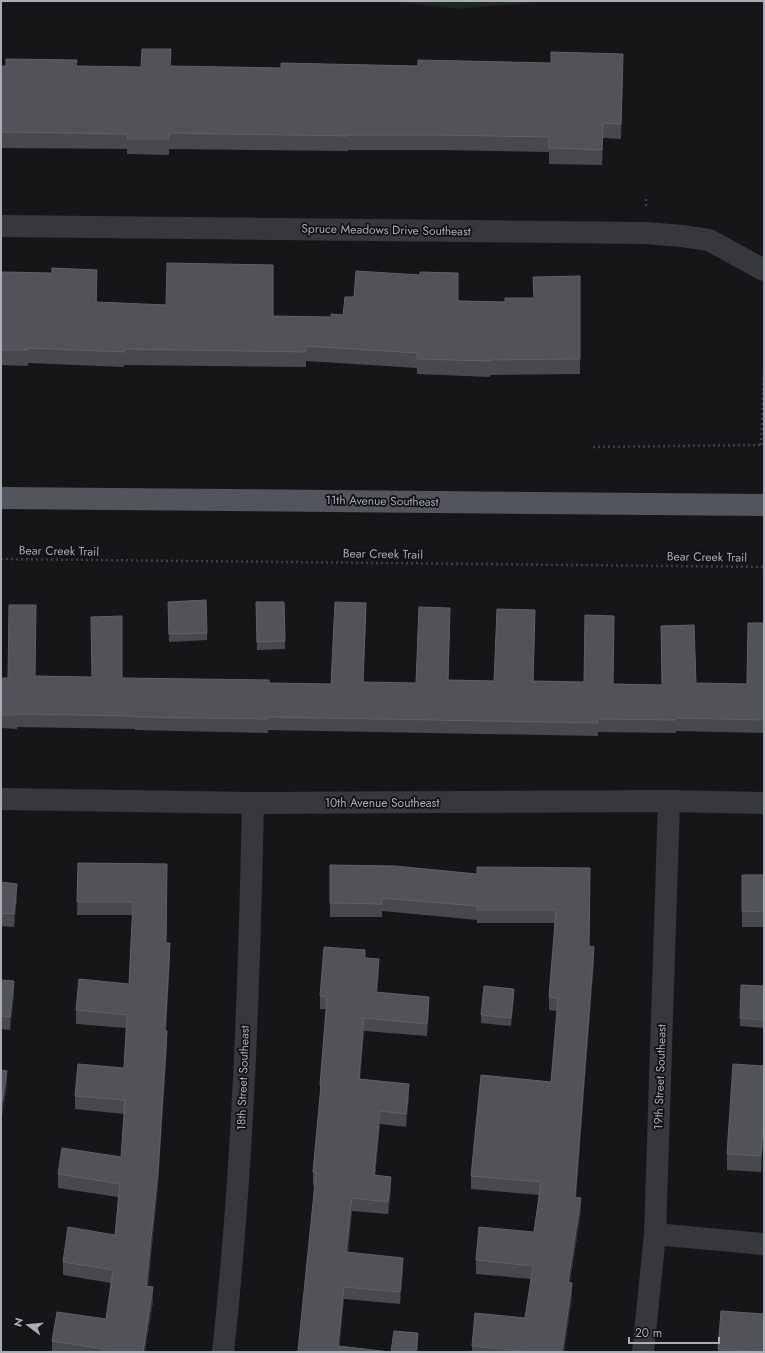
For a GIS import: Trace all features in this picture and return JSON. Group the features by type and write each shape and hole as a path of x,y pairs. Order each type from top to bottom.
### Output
{"main road":[{"name":"11th Avenue Southeast","path":"1,498 764,505"}],"street":[{"name":"Spruce Meadows Drive Southeast","path":"1,226 646,233 709,240 764,270"},
{"name":"10th Avenue Southeast","path":"1,799 253,803 764,803"},
{"name":"19th Street Southeast","path":"643,1352 655,1234 670,802"},
{"name":"18th Street Southeast","path":"223,1352 243,1115 253,803"},
{"path":"655,1234 764,1244"}],"path":[{"path":"593,447 762,445 764,372"},
{"name":"Bear Creek Trail","path":"1,559 764,567"}],"shaded area":[{"path":"392,1 553,1 457,9"}],"building":[{"path":"142,49 171,49 170,66 281,68 281,63 418,66 418,60 551,63 551,52 623,54 621,124 603,123 602,150 549,148 549,137 169,133 169,139 127,139 128,134 1,132 1,66 6,66 6,59 77,60 76,66 141,67"},
{"path":"167,263 273,265 273,316 331,317 331,314 343,315 345,297 354,297 356,271 420,275 420,272 458,273 458,301 505,302 505,298 534,298 533,277 580,276 580,359 490,361 417,359 417,353 306,346 306,352 124,349 124,352 28,348 28,350 1,350 1,272 52,273 52,268 97,270 96,302 166,305"},
{"path":"206,600 207,633 169,634 168,602"},
{"path":"256,602 284,602 285,641 257,642"},
{"path":"335,602 366,603 363,682 416,683 419,607 450,608 448,680 494,681 497,609 535,610 533,681 584,682 585,615 614,616 613,684 662,685 661,626 694,625 696,683 747,684 748,623 764,623 764,720 676,718 676,720 598,719 598,723 268,717 268,719 17,714 1,715 1,678 8,678 9,605 36,605 35,676 92,677 91,617 122,616 122,678 269,680 269,683 331,684"},
{"path":"78,863 167,864 166,943 170,943 165,1030 167,1031 158,1171 146,1286 153,1287 143,1352 103,1352 104,1349 52,1341 57,1312 106,1319 113,1270 63,1262 68,1227 115,1235 120,1184 58,1174 62,1148 121,1157 125,1100 75,1096 78,1064 124,1068 127,1015 76,1010 79,979 129,984 133,902 77,902"},
{"path":"330,865 395,866 477,874 477,867 590,868 589,946 594,947 575,1197 581,1198 568,1282 572,1283 562,1352 525,1352 472,1346 475,1313 525,1318 533,1266 476,1260 479,1227 534,1232 541,1182 471,1176 481,1075 551,1082 558,998 549,997 556,910 477,910 477,906 382,898 382,904 330,903"},
{"path":"742,875 764,875 764,912 742,911"},
{"path":"1,882 17,884 14,914 1,913"},
{"path":"324,947 365,950 365,958 379,959 376,992 429,997 427,1024 364,1018 359,1079 409,1084 406,1114 380,1111 374,1175 391,1177 388,1202 352,1198 346,1252 403,1258 400,1292 344,1287 338,1346 391,1352 298,1351 316,1173 313,1172 327,997 320,996"},
{"path":"1,980 14,981 10,1017 1,1016"},
{"path":"741,985 764,986 764,1020 740,1018"},
{"path":"484,986 514,989 511,1018 481,1015"},
{"path":"733,1064 764,1066 764,1107 761,1156 727,1154"},
{"path":"1,1070 7,1071 2,1103 1,1103"},
{"path":"721,1311 764,1314 764,1352 718,1349"},
{"path":"394,1331 418,1333 416,1352 391,1352"}]}
